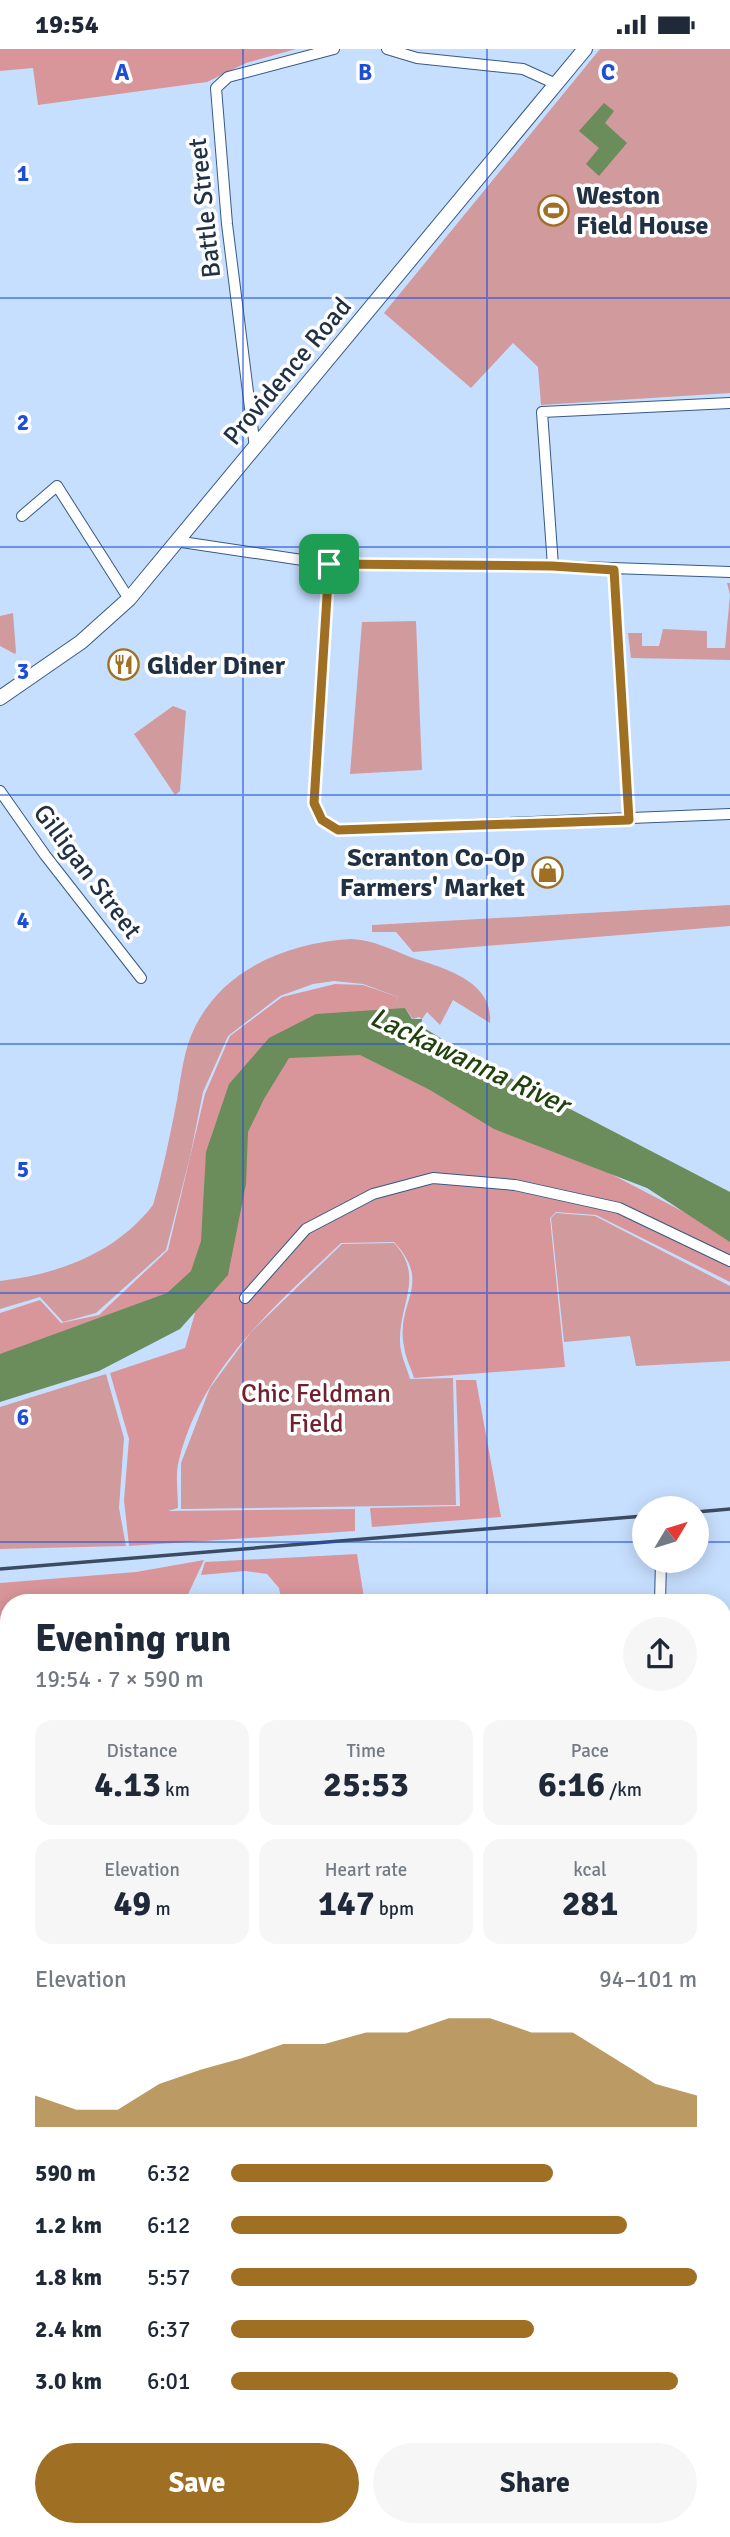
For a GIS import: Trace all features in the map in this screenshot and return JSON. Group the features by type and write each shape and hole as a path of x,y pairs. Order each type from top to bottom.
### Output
{"main road":[{"name":"Providence Road","path":"0,698 81,642 129,600 175,541 585,49"}],"street":[{"name":"Battle Street","path":"255,448 227,224 216,88 228,77 334,49"},
{"path":"387,49 417,58 523,69 556,84"},
{"path":"552,566 542,412 730,403"},
{"path":"22,516 57,486 129,600"},
{"path":"175,541 329,564 552,566 730,572"},
{"path":"329,564 314,803 322,820 338,830 730,814"},
{"path":"614,570 629,820"},
{"name":"Gilligan Street","path":"0,791 45,855 141,978"},
{"path":"245,1298 306,1229 373,1194 433,1178 515,1185 619,1208 730,1261"},
{"path":"660,1594 661,1573"}],"green space":[{"path":"600,49 730,49 730,393 541,405 538,367 513,343 471,388 384,313"},
{"path":"730,595 730,660 631,658 628,633 642,633 642,646 659,646 663,629 707,631 707,648 725,648"},
{"path":"13,613 15,654 0,646 0,616"},
{"path":"416,621 422,770 350,774 362,622"},
{"path":"173,706 186,711 180,791 175,795 134,734"},
{"path":"730,905 730,926 413,952 396,932 372,932 372,925"},
{"path":"351,939 383,946 438,966 464,979 484,997 489,1009 490,1023 453,1000 440,1025 427,1012 422,1019 413,1019 405,1008 388,1012 398,997 363,984 334,981 313,984 280,996 228,1036 203,1092 190,1157 166,1250 96,1313 63,1322 40,1297 0,1309 0,1281 44,1273 85,1258 122,1236 153,1205 188,1044 207,1006 223,989 240,974 282,953 304,946"},
{"path":"556,1213 595,1216 730,1286 730,1361 636,1366 630,1336 564,1342 551,1218"},
{"name":"Chic Feldman Field","path":"394,1243 408,1267 408,1290 400,1342 410,1379 453,1378 456,1505 181,1509 181,1463 210,1388 251,1332 342,1244"},
{"path":"106,1374 124,1438 119,1508 126,1546 0,1549 0,1407"}],"shaded area":[{"path":"0,49 296,49 246,63 207,82 38,105 33,68 0,71"},
{"path":"335,984 363,985 398,997 388,1013 586,1161 730,1236 730,1282 596,1215 556,1212 550,1218 565,1367 414,1378 404,1346 404,1317 412,1282 406,1257 394,1242 341,1243 267,1315 223,1367 190,1427 178,1465 178,1508 168,1511 355,1509 355,1531 129,1546 124,1500 129,1439 110,1373 185,1348 195,1313 188,1312 0,1363 0,1313 40,1300 61,1323 99,1315 168,1250 205,1094 230,1036 282,997"},
{"path":"456,1380 476,1380 501,1517 372,1527 370,1508 460,1506"},
{"path":"357,1554 363,1594 280,1594 279,1588 267,1574 245,1571 201,1575 205,1562"},
{"path":"204,1560 188,1594 0,1594 0,1583 136,1572"}],"water":[{"path":"604,103 614,111 605,123 627,143 599,176 586,164 599,148 579,131"},
{"name":"Lackawanna River","path":"405,1008 412,1019 422,1019 421,1026 474,1059 730,1192 730,1242 647,1188 494,1129 430,1090 360,1055 289,1058 248,1132 246,1184 228,1275 180,1329 99,1371 0,1402 0,1354 167,1293 191,1271 201,1241 206,1152 229,1084 269,1038 316,1014"}],"railway":[{"path":"709,1511 730,1509"},
{"path":"0,1569 632,1517"}],"place":[{"name":"Weston Field House","path":"553,210"},
{"name":"Glider Diner","path":"124,665"},
{"name":"Scranton Co-Op Farmers' Market","path":"548,872"}],"route":[{"path":"329,564 509,568 552,566 614,570 629,820 338,830 322,820 314,803 329,564"}]}
